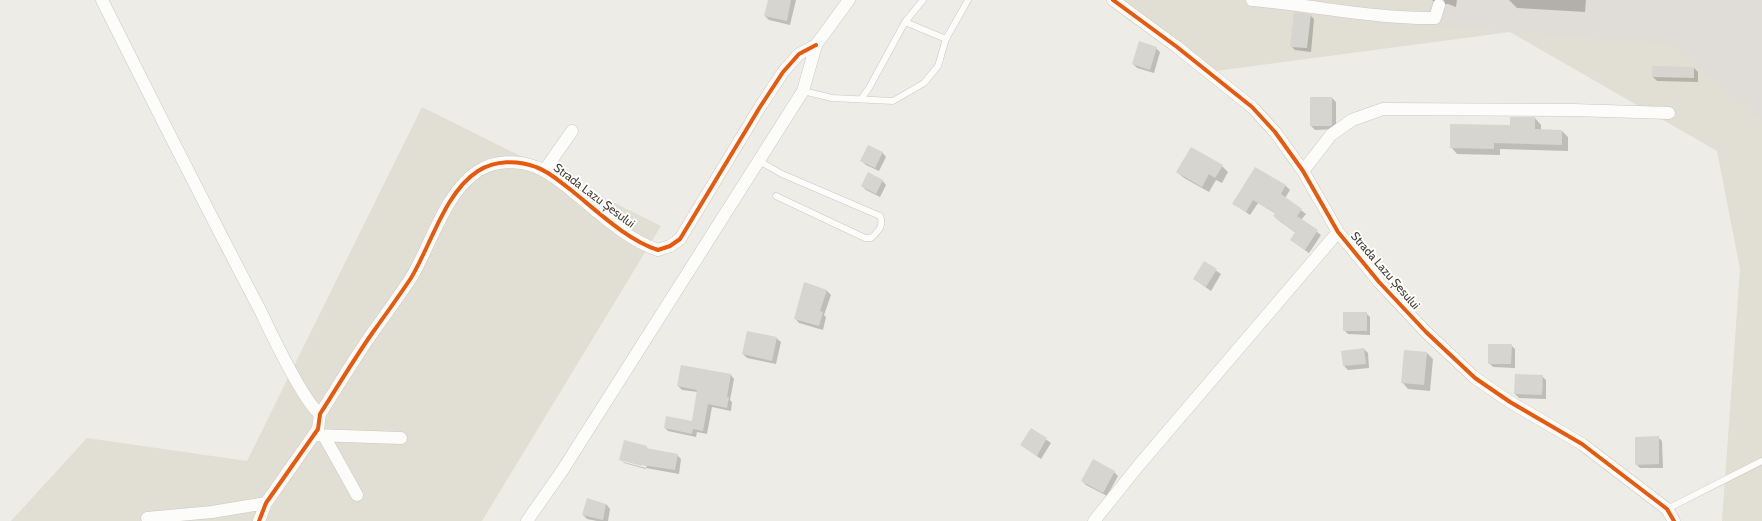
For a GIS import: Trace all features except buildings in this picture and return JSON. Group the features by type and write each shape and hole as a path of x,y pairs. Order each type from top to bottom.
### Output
{"street":[{"path":"102,0 269,327 304,393 313,407 320,414"},
{"name":"Strada Lazu Șesului","path":"527,521 562,471 803,91 816,45 849,0"},
{"path":"1252,0 1292,3 1393,16 1425,18 1436,18 1438,5"},
{"name":"Strada Lazu Șesului","path":"1120,2 1252,107 1276,132 1303,171 1338,232 1378,282 1426,332 1475,378 1510,402 1582,444 1667,509 1674,521"},
{"name":"Strada Lazu Șesului","path":"259,521 266,503 319,435 318,429 320,414 372,333 412,276 434,231 456,193 465,182 478,171 494,164 513,162 536,167 552,175 635,240 658,250 670,246 680,239 760,107 783,72 799,54 816,45"},
{"path":"1303,171 1331,135 1352,120 1383,109 1573,110 1669,113"},
{"path":"544,171 572,130"},
{"path":"1094,521 1139,465 1338,232"},
{"path":"319,435 401,438"},
{"path":"319,435 357,495"},
{"path":"147,518 212,512 266,503"}],"lane":[{"path":"861,99 870,88 905,22 923,0"},
{"path":"803,91 832,98 893,101 924,83 938,66 946,39 968,0"},
{"path":"905,22 946,39"},
{"path":"758,161 782,174 880,216 881,226 872,238 865,238 776,196"},
{"path":"1667,509 1762,461"}],"shaded area":[{"path":"1120,0 1762,0 1762,521 1722,521 1740,269 1717,151 1510,32 1208,72"},
{"path":"1430,0 1762,0 1762,121 1672,44 1426,25"},
{"path":"422,107 661,226 482,521 11,521 87,438 247,461"}],"cycle path":[{"path":"1113,0 1177,47 1252,107 1275,132 1303,171 1338,232 1379,282 1426,332 1475,378 1510,402 1582,444 1667,509 1674,521"},
{"path":"259,521 266,503 318,429 320,414 366,342 411,278 448,205 466,180 485,167 499,163 514,162 529,165 541,169 555,177 613,224 635,239 658,250 670,246 680,239 760,107 783,72 799,54 816,45"}]}
